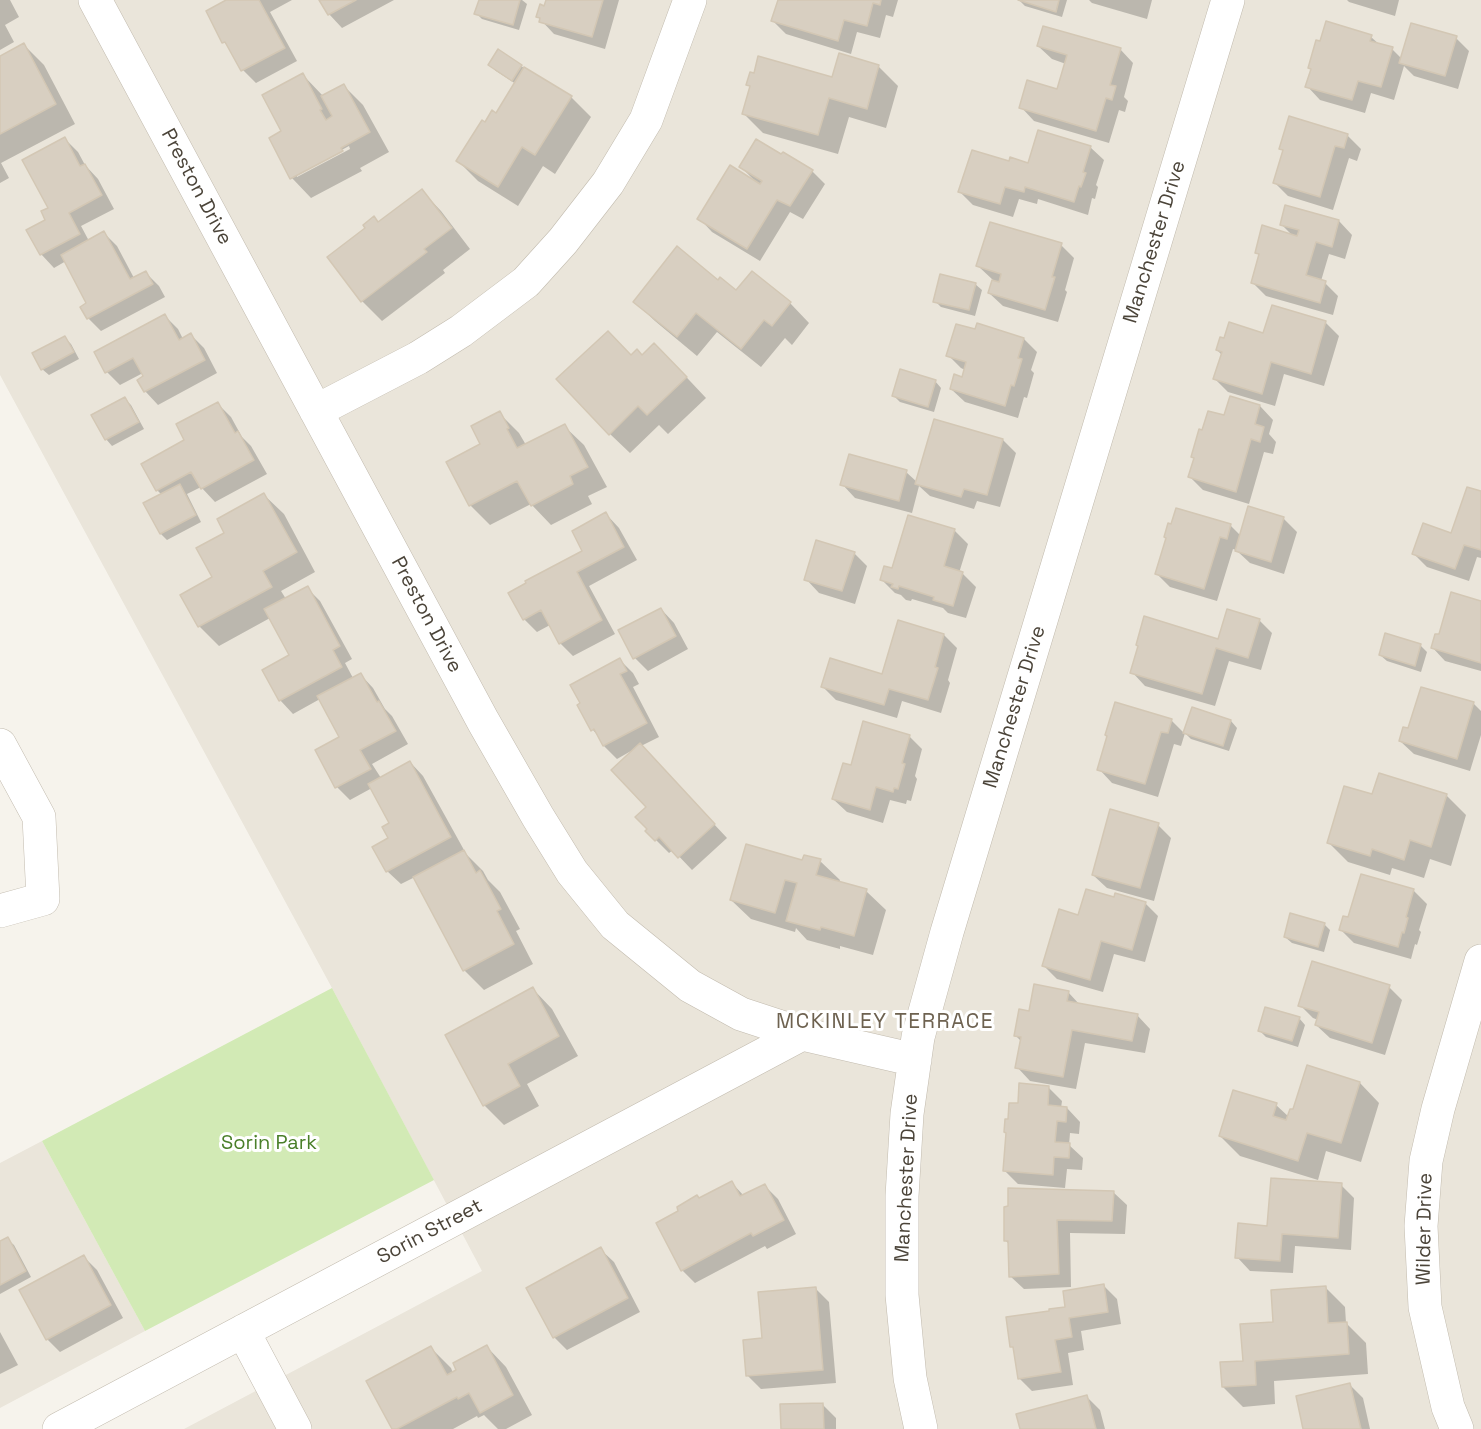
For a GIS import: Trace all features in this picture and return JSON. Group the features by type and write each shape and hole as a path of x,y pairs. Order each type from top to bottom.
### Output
{"street":[{"name":"Preston Drive","path":"95,0 483,721 572,872 615,925 690,986 741,1014 802,1034 915,1060"},
{"path":"316,411 418,358 461,331 526,282 563,241 608,183 645,120 690,0"},
{"name":"Manchester Drive","path":"921,1429 910,1378 902,1295 902,1196 907,1114 918,1037 947,932 1228,0"},
{"path":"0,745 39,817 43,899 0,911"},
{"name":"Wilder Drive","path":"1457,1429 1448,1407 1425,1307 1421,1226 1426,1161 1433,1130 1481,961"},
{"name":"Sorin Street","path":"59,1429 802,1034"},
{"path":"243,1331 295,1429"}],"shaded area":[{"path":"0,0 1481,0 1481,1429 184,1429 482,1271 332,988 0,375"},
{"path":"42,1141 145,1331 0,1408 0,1163"}],"green space":[{"name":"Sorin Park","path":"332,988 434,1180 145,1331 42,1141"}],"building":[{"path":"226,0 259,0 285,48 241,71 225,42 222,43 206,11"},
{"path":"319,0 356,0 328,15"},
{"path":"479,0 520,0 513,25 474,14"},
{"path":"546,0 603,0 592,37 539,22 540,18 536,17 540,4 544,6"},
{"path":"778,0 881,0 880,5 873,3 867,26 844,20 838,41 771,21"},
{"path":"1018,0 1059,0 1056,12"},
{"path":"1326,21 1372,35 1370,41 1393,47 1381,87 1358,81 1352,100 1305,87 1316,40 1320,41"},
{"path":"1411,23 1457,36 1445,76 1399,63"},
{"path":"1043,26 1121,48 1110,85 1116,86 1112,100 1106,98 1096,131 1019,108 1027,80 1057,89 1067,55 1037,46"},
{"path":"24,43 56,104 0,134 0,56"},
{"path":"498,49 522,65 512,81 488,65"},
{"path":"839,53 879,65 867,109 829,98 818,135 742,114 750,86 746,85 750,72 754,73 758,56 832,77"},
{"path":"524,67 572,96 535,155 522,147 498,187 456,161 482,120 485,122 492,110 496,113"},
{"path":"303,73 326,120 332,116 321,96 344,84 370,132 341,148 343,151 290,179 269,138 281,131 262,95"},
{"path":"1289,116 1348,134 1344,148 1335,146 1320,197 1273,183 1283,150 1279,149"},
{"path":"1038,130 1091,146 1083,172 1086,173 1074,202 1025,187 1024,192 1005,187 1000,204 958,192 972,150 1009,161 1010,157 1028,163"},
{"path":"65,137 80,166 85,164 102,195 69,213 80,234 40,255 26,230 45,220 41,211 48,208 22,160"},
{"path":"756,139 813,170 790,206 777,200 747,249 697,219 730,165 760,184 762,181 739,167"},
{"path":"422,189 452,228 424,249 427,252 361,302 327,257 365,228 363,225 374,216 378,222"},
{"path":"1285,205 1339,220 1332,247 1316,242 1306,275 1326,281 1320,303 1251,283 1259,254 1255,253 1262,225 1297,236 1299,230 1280,225"},
{"path":"990,222 1062,243 1045,310 988,293 992,280 999,282 1001,274 976,266"},
{"path":"104,231 130,279 146,271 153,284 87,319 80,307 86,303 61,255"},
{"path":"677,246 718,280 720,277 736,290 752,271 791,302 772,326 764,320 741,349 696,313 677,337 633,302"},
{"path":"940,274 976,283 969,310 933,302"},
{"path":"1272,305 1326,321 1311,374 1271,362 1262,394 1213,379 1222,352 1216,350 1220,337 1224,338 1229,322 1263,333"},
{"path":"165,314 179,340 191,333 205,360 144,392 137,380 143,376 133,358 105,373 94,352"},
{"path":"977,323 1024,338 1018,358 1022,359 1005,406 950,389 954,374 962,377 966,362 946,356 956,324 975,329"},
{"path":"608,331 631,355 637,349 642,355 654,343 687,377 647,415 638,406 609,435 556,379"},
{"path":"65,336 74,352 41,370 32,353"},
{"path":"900,369 936,380 928,407 892,396"},
{"path":"1230,396 1260,405 1255,424 1264,427 1260,442 1251,439 1236,492 1188,477 1199,429 1202,430 1208,411 1224,415"},
{"path":"125,397 139,422 105,440 91,415"},
{"path":"218,402 235,433 238,431 254,460 201,489 191,472 156,491 141,464 184,440 176,424"},
{"path":"500,411 517,448 565,424 588,467 570,476 573,484 531,506 517,481 469,506 446,462 480,444 471,426"},
{"path":"934,419 1003,439 987,495 964,489 961,497 915,484"},
{"path":"849,454 907,470 899,501 840,485"},
{"path":"180,484 196,515 160,534 143,503"},
{"path":"1467,487 1481,491 1481,550 1464,545 1455,569 1412,554 1423,523 1451,533"},
{"path":"264,493 297,552 263,571 272,587 198,627 180,595 212,577 196,548 224,533 217,519"},
{"path":"1248,506 1284,517 1271,562 1235,551"},
{"path":"1176,508 1231,524 1227,539 1220,537 1204,589 1155,574 1168,523 1171,524"},
{"path":"606,512 624,547 577,572 602,620 559,644 541,610 523,620 508,593 526,583 525,581 582,551 572,531"},
{"path":"908,515 955,529 944,566 963,572 953,606 933,600 934,597 899,586 898,589 891,587 893,584 880,580 884,566 892,568"},
{"path":"816,540 855,552 842,591 804,580"},
{"path":"308,586 340,646 333,650 342,667 279,701 262,670 289,655 264,609"},
{"path":"1451,592 1481,601 1481,663 1431,648 1435,634 1439,634"},
{"path":"661,608 676,636 633,659 618,630"},
{"path":"1227,609 1260,619 1248,658 1216,648 1202,694 1130,673 1144,616 1218,639"},
{"path":"898,620 944,634 935,667 938,668 928,700 889,689 884,705 821,687 830,658 882,674"},
{"path":"1385,633 1421,644 1415,666 1379,655"},
{"path":"620,658 627,671 620,674 647,723 603,746 594,729 591,731 577,705 580,703 570,685"},
{"path":"361,673 396,731 360,750 371,769 335,788 315,750 339,737 317,696"},
{"path":"1421,687 1474,702 1457,759 1399,741 1403,727 1408,728"},
{"path":"1115,702 1172,719 1168,733 1161,732 1145,784 1097,770"},
{"path":"1192,707 1231,720 1223,746 1183,733"},
{"path":"863,721 910,735 898,789 894,788 893,792 876,787 870,810 832,799 843,763 851,765"},
{"path":"640,743 715,824 678,858 659,837 655,841 645,831 647,829 635,817 646,807 611,770"},
{"path":"410,761 451,837 386,872 372,847 388,838 382,827 389,823 368,784"},
{"path":"1379,773 1447,794 1431,847 1410,840 1404,860 1372,849 1370,856 1327,843 1344,786 1372,794"},
{"path":"1110,809 1159,823 1140,888 1092,875"},
{"path":"746,844 802,860 804,855 821,859 816,875 867,889 854,936 786,921 797,883 785,880 775,913 730,900"},
{"path":"464,850 476,873 480,870 501,909 497,911 514,944 463,971 413,877"},
{"path":"1361,874 1414,889 1404,933 1402,932 1398,947 1339,930 1343,916 1348,917"},
{"path":"1086,889 1114,897 1115,893 1146,902 1132,950 1101,941 1090,980 1042,966 1059,909 1078,915"},
{"path":"1290,913 1325,923 1318,947 1284,937"},
{"path":"1312,961 1390,985 1372,1043 1315,1025 1319,1012 1298,1006"},
{"path":"1034,984 1069,991 1067,1001 1138,1014 1132,1041 1072,1030 1063,1077 1015,1068 1021,1037 1014,1036 1019,1009 1029,1011"},
{"path":"533,987 559,1036 508,1064 520,1086 483,1106 445,1035"},
{"path":"1265,1007 1300,1017 1292,1041 1258,1031"},
{"path":"1307,1065 1360,1082 1341,1143 1307,1133 1298,1161 1219,1136 1233,1090 1277,1103 1273,1116 1286,1120 1290,1109 1293,1109"},
{"path":"1019,1083 1049,1086 1048,1105 1067,1107 1066,1122 1057,1121 1055,1142 1070,1143 1069,1158 1054,1157 1053,1175 1003,1171 1005,1119 1008,1119 1009,1103 1018,1103"},
{"path":"1271,1178 1342,1183 1338,1238 1282,1234 1280,1261 1235,1258 1238,1223 1267,1226"},
{"path":"732,1181 740,1196 765,1184 784,1220 753,1236 751,1233 681,1271 656,1223 678,1211 677,1207 697,1195 699,1198"},
{"path":"1008,1188 1114,1191 1112,1221 1057,1220 1059,1274 1009,1277 1008,1241 1004,1241 1004,1207 1008,1206"},
{"path":"8,1237 26,1271 0,1285 0,1241"},
{"path":"601,1247 628,1298 553,1338 526,1288"},
{"path":"84,1255 111,1305 46,1340 19,1290"},
{"path":"1104,1284 1108,1312 1069,1318 1072,1337 1055,1340 1061,1372 1018,1379 1006,1317 1065,1307 1063,1291"},
{"path":"1326,1286 1328,1323 1347,1322 1349,1354 1255,1361 1256,1385 1222,1387 1220,1362 1243,1361 1240,1324 1273,1322 1271,1290"},
{"path":"816,1287 823,1370 746,1376 743,1340 762,1338 758,1292"},
{"path":"487,1345 513,1395 480,1413 469,1393 397,1429 392,1429 366,1381 431,1346 447,1375 456,1370 453,1363"},
{"path":"1350,1383 1361,1429 1303,1429 1296,1396"},
{"path":"1087,1395 1096,1429 1020,1429 1016,1414"},
{"path":"823,1403 824,1429 781,1429 780,1404"}],"district":[{"name":"MCKINLEY TERRACE","path":"885,1022"}]}
